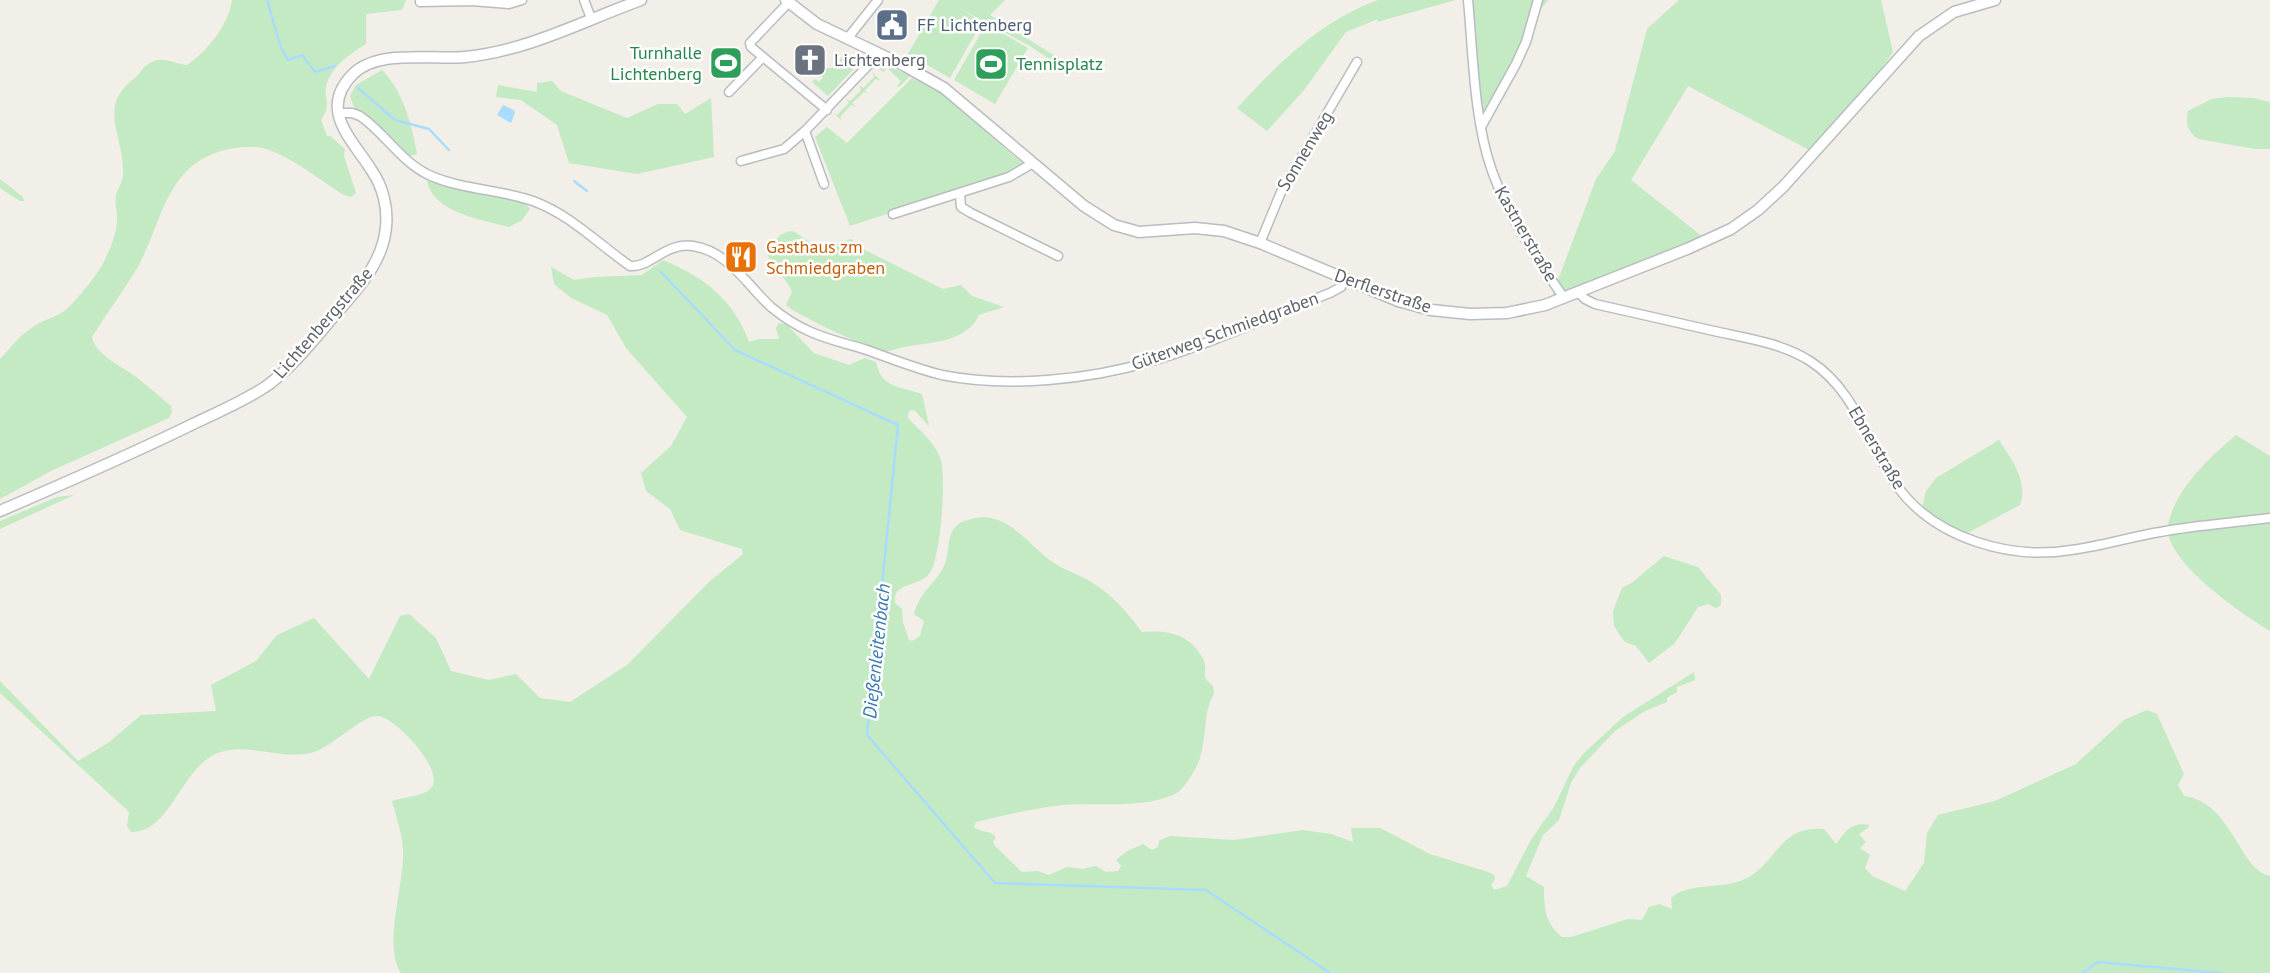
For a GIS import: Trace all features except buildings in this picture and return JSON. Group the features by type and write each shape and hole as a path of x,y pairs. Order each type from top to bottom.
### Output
{"street":[{"path":"420,2 472,1 509,4 522,0"},
{"path":"584,0 591,18"},
{"path":"338,113 338,103 344,86 352,75 369,63 386,59 451,58 487,54 532,42 640,0"},
{"path":"847,39 878,0"},
{"name":"Kastnerstraße","path":"1468,0 1481,127 1492,170 1507,206 1564,298"},
{"path":"1481,127 1516,64 1538,0"},
{"name":"Derflerstraße","path":"788,1 817,24 944,88 1092,212 1120,227 1146,232 1205,228 1224,231 1261,243 1345,280 1412,305 1460,314 1527,310 1564,298 1703,242 1742,221 1783,187 1919,36 1954,12 1995,0"},
{"path":"788,1 750,43 751,47 827,110"},
{"path":"741,161 784,149 827,110 879,54"},
{"path":"729,92 763,57"},
{"name":"Sonnenweg","path":"1261,243 1281,192 1357,62"},
{"name":"Güterweg Schmiedgraben","path":"338,113 352,113 365,120 407,160 429,175 460,185 524,198 553,210 582,228 630,266 639,266 675,247 698,247 729,264 772,307 799,326 820,336 932,372 973,379 1014,382 1051,379 1133,366 1165,357 1330,293 1345,280"},
{"name":"Lichtenbergstraße","path":"0,511 130,454 258,392 292,362 358,288 375,264 382,248 387,225 386,209 376,177 345,132 338,113"},
{"path":"805,131 824,184"},
{"path":"893,214 1009,177 1033,163"},
{"path":"960,194 961,207 971,214 1058,256"},
{"name":"Ebnerstraße","path":"1578,292 1595,304 1772,344 1812,362 1846,396 1858,414 1879,458 1914,506 1932,522 1960,537 2027,551 2058,552 2169,530 2270,518"}],"green space":[{"path":"232,0 406,0 402,10 366,14 366,44 338,65 327,83 327,105 321,120 327,136 345,149 344,156 356,193 351,197 344,195 286,157 257,147 229,149 207,156 191,167 178,181 169,197 136,270 92,337 94,344 104,355 171,406 169,418 53,470 0,499 0,359 30,329 67,309 95,276 106,257 116,227 116,198 123,175 114,111 117,99 124,88 152,62 162,60 187,65 195,59 222,28"},
{"name":"Tennisplatz","path":"939,0 1005,0 990,15 1063,61 1060,66 1030,46 961,9 982,22 950,78 908,54"},
{"path":"1378,0 1456,0 1377,22 1378,19 1346,32 1304,90 1267,131 1237,108 1302,45 1337,19"},
{"path":"1471,0 1548,0 1536,15 1492,118 1484,126"},
{"path":"1679,0 1881,0 1893,52 1880,71 1809,150 1688,86 1631,180 1703,237 1552,296 1596,179 1615,151 1647,29"},
{"name":"Tennisplatz","path":"986,24 1028,48 995,104 954,80"},
{"path":"845,54 861,61 828,96 812,82 815,79 819,82 823,78 819,75 825,68 832,68"},
{"path":"880,62 910,76 899,87 897,86 901,81 887,68 883,72 879,68"},
{"path":"382,70 401,98 417,154 410,156 398,144 383,143 363,122 352,103 350,96 356,85"},
{"path":"872,72 881,81 876,79 865,90 867,94 864,92 852,103 856,107 851,105 840,117 842,121 833,112 837,115 849,103 846,99 850,101 861,90 859,85 863,88 874,77"},
{"path":"912,78 943,93 1022,163 1007,175 850,226 815,137 827,127 847,143"},
{"path":"552,81 561,91 627,118 658,104 677,104 685,114 711,98 714,157 637,174 569,163 557,125 521,100 496,97 498,85 537,92 537,83"},
{"path":"2254,98 2270,102 2270,149 2198,139 2192,133 2187,123 2188,111 2212,99"},
{"path":"0,179 23,197 24,201 0,188"},
{"path":"427,179 524,202 530,209 522,220 509,227 472,217 447,207 437,199 430,190"},
{"path":"793,231 814,245 817,251 851,239 863,249 943,289 961,285 972,296 1004,307 979,315 965,331 946,340 888,351 876,349 817,323 786,305 792,292 790,286 771,264 768,253 777,238"},
{"path":"663,260 692,274 716,292 735,314 749,342 779,339 776,328 779,323 786,324 814,353 849,365 865,358 876,362 882,377 892,385 922,394 929,426 915,411 908,413 908,418 939,455 943,501 937,553 929,574 902,588 895,596 895,603 902,609 909,640 920,636 924,621 914,614 921,598 945,564 953,530 963,522 981,517 1005,523 1054,563 1100,588 1142,632 1158,631 1180,636 1203,658 1205,676 1213,686 1214,694 1208,711 1199,762 1185,785 1173,795 1159,800 1130,804 1055,806 976,822 974,827 996,837 993,842 995,846 1022,872 1038,871 1049,875 1067,867 1082,869 1096,866 1106,872 1118,871 1121,866 1116,860 1127,851 1143,844 1152,850 1158,847 1159,841 1170,836 1234,840 1303,830 1331,834 1353,842 1351,828 1380,828 1430,854 1494,875 1495,879 1491,885 1494,890 1507,886 1532,838 1554,807 1573,767 1583,754 1623,717 1694,672 1695,680 1677,687 1677,692 1667,698 1667,702 1645,711 1615,731 1580,768 1571,783 1559,820 1543,835 1526,876 1544,887 1547,915 1556,932 1562,937 1571,937 1628,919 1642,920 1649,907 1660,904 1672,909 1671,898 1679,893 1729,884 1749,877 1789,838 1810,829 1824,829 1836,844 1853,826 1869,825 1859,834 1866,842 1860,848 1870,855 1865,868 1872,876 1905,891 1924,863 1927,833 1938,815 1995,801 2076,764 2124,720 2147,710 2157,714 2184,774 2178,785 2184,796 2200,801 2213,810 2250,862 2259,871 2270,876 2270,973 401,973 396,961 394,931 403,849 392,801 424,793 432,787 434,779 425,757 395,725 378,716 371,717 322,749 303,754 235,749 209,757 197,768 157,821 145,829 131,832 127,826 129,812 0,693 0,681 78,761 108,743 141,715 216,711 211,685 256,661 277,635 314,618 369,679 400,616 409,614 436,638 451,671 489,680 516,674 540,698 570,702 627,665 709,582 743,554 742,549 680,530 670,509 646,491 641,473 671,446 687,417 626,348 607,315 571,298 554,284 551,267 574,280 642,275"},
{"path":"2236,435 2270,456 2270,631 2207,585 2178,554 2170,539 2168,525 2178,499 2195,475"},
{"path":"1999,440 2020,479 2020,505 1966,534 1934,519 1922,508 1926,491 1936,478"},
{"path":"74,495 0,529 0,521 57,497"},
{"path":"1664,556 1698,567 1721,595 1721,605 1716,608 1708,604 1698,607 1675,643 1649,663 1636,646 1625,642 1619,634 1614,626 1613,611 1622,588"}],"water":[{"path":"503,105 514,110 511,123 497,115"}],"waterway":[{"name":"Dießenleitenbach","path":"267,0 281,48 288,60 302,55 315,72 335,66"},
{"name":"Dießenleitenbach","path":"358,88 395,120 429,129 449,150"},
{"name":"Dießenleitenbach","path":"574,181 587,191"},
{"name":"Dießenleitenbach","path":"660,271 735,350 898,425 867,735 995,883 1206,890 1330,973"},
{"name":"Dießenleitenbach","path":"2083,973 2098,962 2220,973"}],"place":[{"name":"FF Lichtenberg","path":"892,25"},
{"name":"Lichtenberg","path":"810,60"},
{"name":"Turnhalle Lichtenberg","path":"726,63"},
{"name":"Tennisplatz","path":"991,64"},
{"name":"Gasthaus zm Schmiedgraben","path":"741,257"}]}
